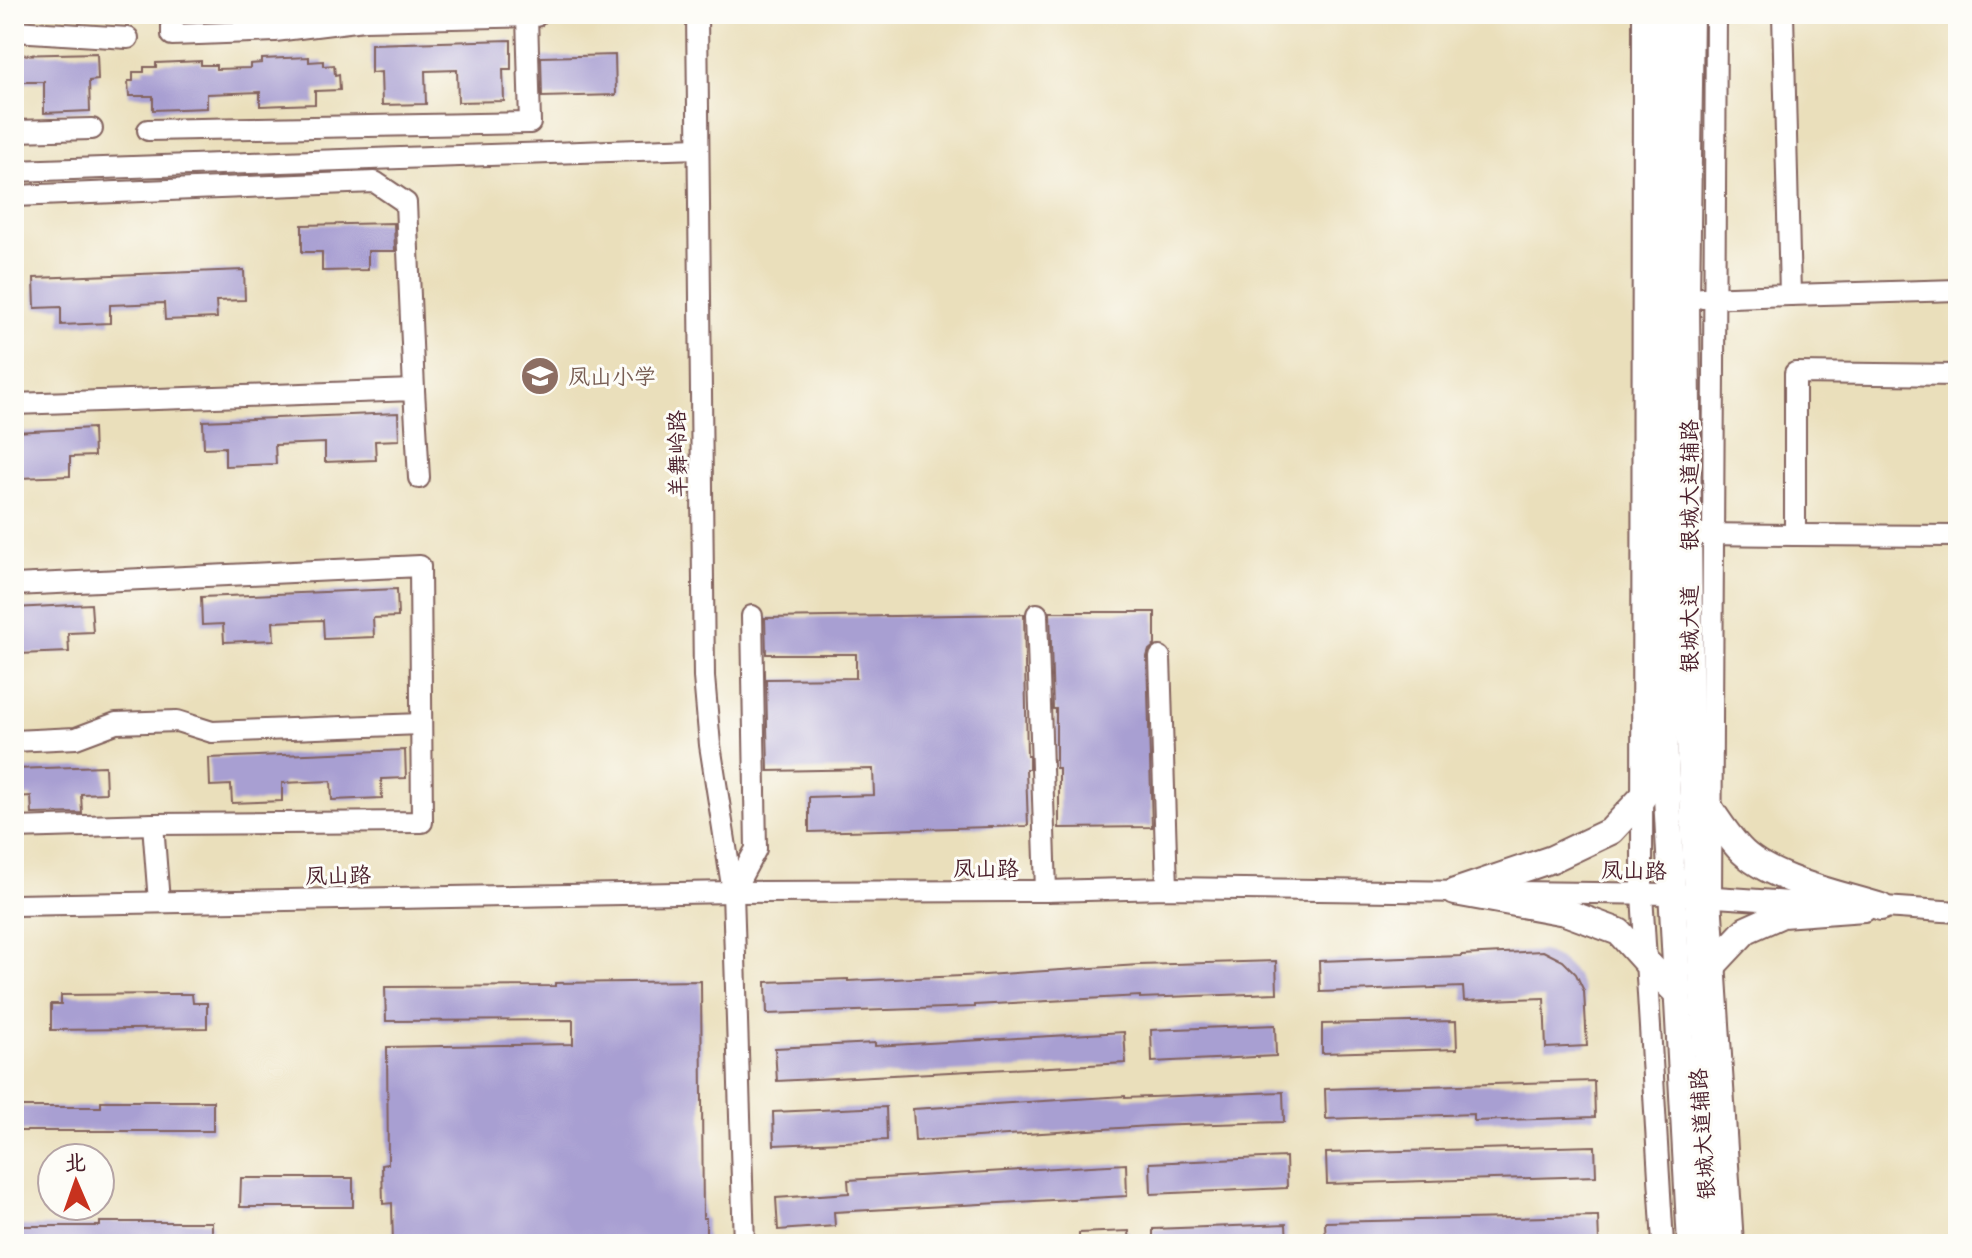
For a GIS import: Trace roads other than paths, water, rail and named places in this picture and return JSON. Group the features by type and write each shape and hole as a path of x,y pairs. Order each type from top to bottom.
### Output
{"main road":[{"name":"银城大道","path":"1665,14 1665,763 1693,896"},
{"name":"银城大道","path":"1690,14 1686,298 1693,896 1690,992 1691,1244"},
{"path":"1455,892 1552,859 1611,831 1642,798 1665,763"},
{"path":"1691,779 1741,850 1780,876 1881,907"},
{"path":"1455,892 1565,912 1619,932 1646,962 1690,992 1746,930 1782,914 1881,907"},
{"name":"银城大道","path":"1690,992 1716,1244"}],"street":[{"path":"148,130 530,123 532,15 364,20 275,31 172,35 172,14"},
{"name":"羊舞岭路","path":"697,14 704,677 710,745 733,892 744,1244"},
{"name":"银城大道辅路","path":"1643,14 1642,894 1663,1244"},
{"name":"银城大道辅路","path":"1716,14 1712,811 1693,896 1715,963 1733,1244"},
{"path":"1783,14 1790,295"},
{"path":"14,31 128,38"},
{"path":"14,131 92,129"},
{"path":"14,171 698,148"},
{"path":"14,196 375,182 406,203 419,478"},
{"path":"1686,298 1958,290"},
{"path":"1795,535 1795,373 1958,375"},
{"path":"14,404 414,390"},
{"path":"1688,534 1958,536"},
{"path":"14,585 420,566 422,822 14,828"},
{"path":"1037,614 1046,891"},
{"path":"733,892 756,849 752,616"},
{"path":"1160,657 1167,888"},
{"path":"14,741 76,738 116,723 177,721 212,732 421,724"},
{"path":"153,824 159,902"},
{"name":"凤山路","path":"14,905 1167,888 1642,894 1958,912"}],"place":[{"name":"凤山小学","path":"540,376"}]}
